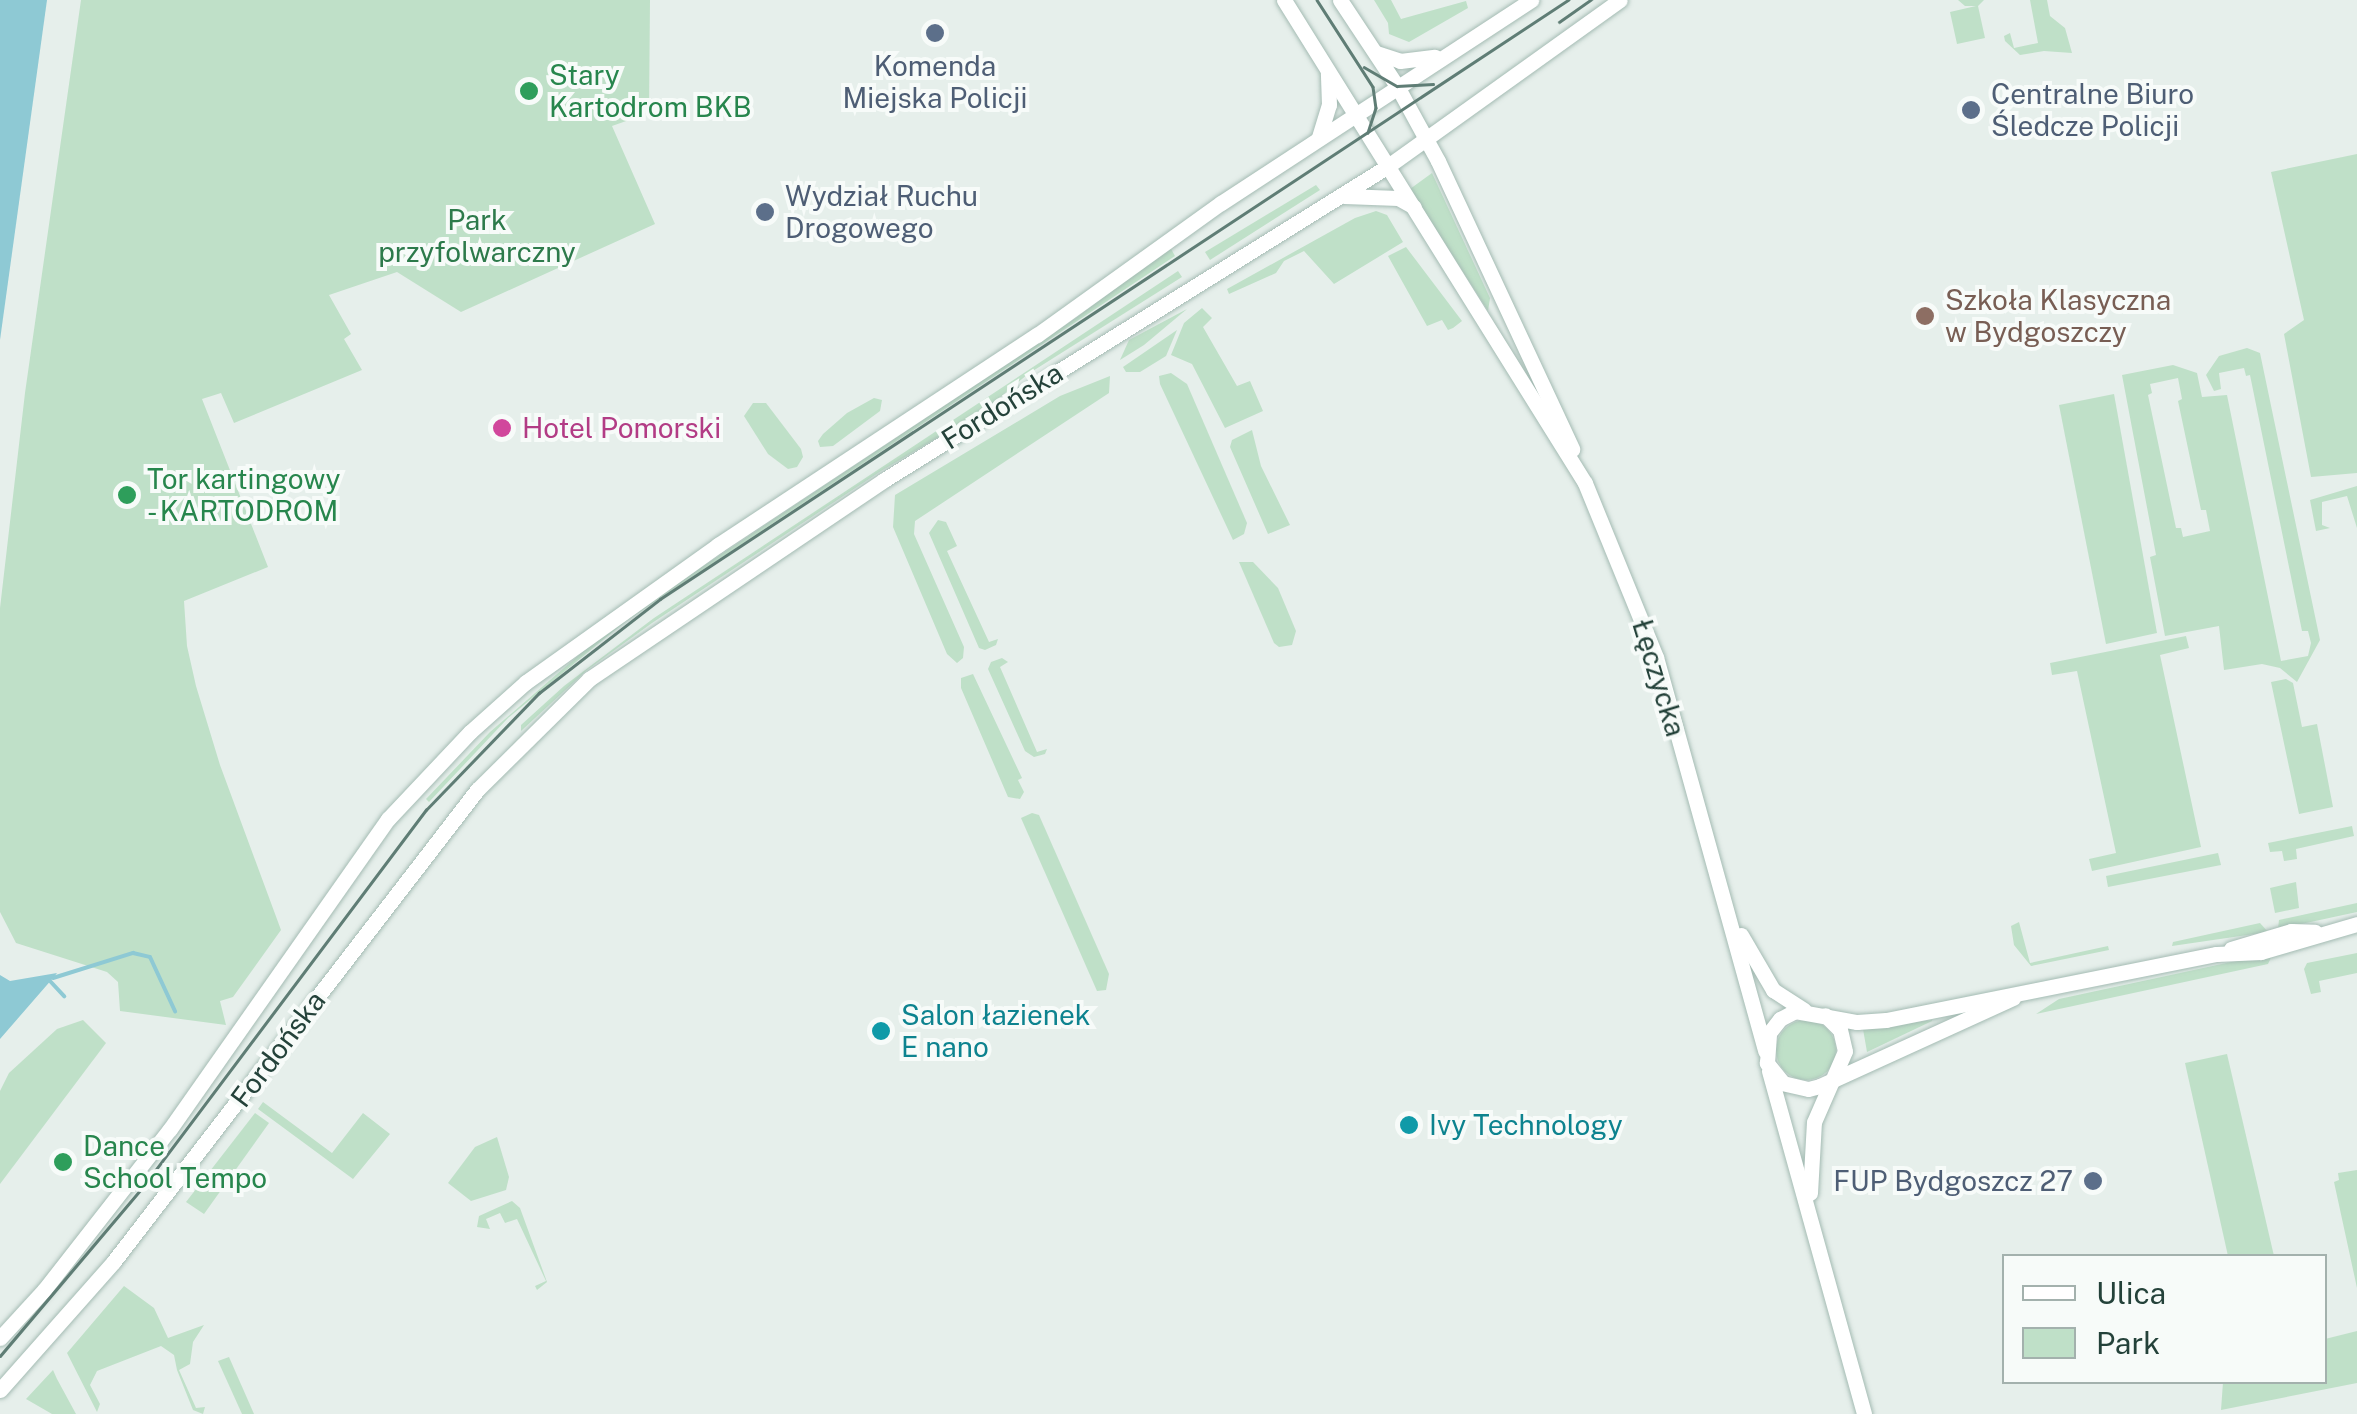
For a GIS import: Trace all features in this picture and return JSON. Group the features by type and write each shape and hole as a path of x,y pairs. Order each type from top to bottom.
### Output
{"main road":[{"name":"Łęczycka","path":"1284,0 1577,467"},
{"name":"Łęczycka","path":"1340,0 1426,138 1566,430 1577,467 1656,656 1864,1414"},
{"name":"Fordońska","path":"0,1338 44,1290 170,1130 388,819 470,732 557,657 718,544 1038,335 1158,246 1530,0"},
{"name":"Fordońska","path":"0,1390 114,1261 476,790 589,679 884,480 1388,166 1620,0"},
{"path":"1376,53 1400,61 1446,54"},
{"path":"1318,139 1329,105 1328,68"},
{"path":"1340,196 1398,198 1414,207"},
{"name":"Łęczycka","path":"1723,895 1767,982 1786,1001 1804,1010"},
{"path":"2013,998 1808,1089 1783,1083 1766,1057 1769,1033 1780,1019 1804,1010 1872,1022 1982,999 2013,998 2216,954 2291,931 2319,932 2357,924"},
{"name":"Łęczycka","path":"1812,1222 1810,1148 1814,1122 1843,1062 1844,1040 1824,1015"}],"green space":[{"name":"Tor kartingowy - KARTODROM","path":"81,0 650,0 649,113 612,126 655,224 461,312 397,272 329,295 351,334 344,339 362,370 234,423 221,393 202,399 268,567 184,601 187,646 196,686 220,765 281,930 233,997 220,1001 226,1025 120,1011 118,982 107,972 16,943 0,912 0,608 25,393"},
{"path":"1374,0 1391,0 1401,19 1466,1 1468,8 1409,42 1389,34 1388,23"},
{"path":"1958,0 1984,0 1978,6 1985,38 1957,44 1950,12 1976,6 1965,6"},
{"path":"2030,0 2047,0 2050,16 2065,28 2072,53 2044,51 2020,55 2005,41 2004,36 2010,33 2014,48 2038,43"},
{"path":"2357,154 2357,473 2311,477 2284,334 2304,320 2271,172"},
{"path":"1432,173 1490,298 1488,311 1410,189"},
{"path":"1316,185 1320,190 1210,260 1205,252"},
{"path":"1376,211 1387,215 1403,242 1334,284 1304,251 1284,261 1276,273 1229,294 1227,289 1355,218"},
{"path":"1170,247 1175,256 626,621 508,718 429,802 426,799 490,732 609,629 1076,318"},
{"path":"1406,247 1462,321 1453,328 1448,330 1442,320 1427,326 1388,256"},
{"path":"1178,271 1182,277 1028,374 986,409 881,471 652,623 587,670 521,731 521,725 564,686 654,618"},
{"path":"1202,308 1212,318 1203,327 1237,386 1250,381 1263,411 1225,428 1192,364 1171,355 1184,323"},
{"path":"1187,309 1144,345 1120,360 1129,340"},
{"path":"1177,330 1166,356 1140,372 1126,372 1123,367"},
{"path":"2247,348 2260,353 2320,640 2297,682 2280,668 2262,664 2224,670 2219,626 2165,636 2150,557 2156,555 2122,375 2173,365 2197,373 2202,397 2227,395 2281,661 2308,656 2311,643 2308,631 2302,631 2250,375 2246,376 2244,368 2219,373 2221,389 2214,391 2206,375 2219,356","holes":["2178,378 2182,399 2178,401 2201,510 2206,510 2210,531 2183,537 2181,528 2176,528 2148,395 2152,393 2150,384"]},
{"path":"1171,373 1187,384 1247,523 1244,534 1233,540 1160,384 1159,376"},
{"path":"1110,376 1109,393 915,521 914,534 964,647 963,658 957,663 947,654 893,527 895,495 1060,396"},
{"path":"2114,394 2157,633 2106,644 2059,405"},
{"path":"874,398 882,400 880,411 833,446 820,447 818,441 823,434 847,413"},
{"path":"753,403 766,403 801,449 803,457 797,467 788,469 768,454 744,416"},
{"path":"1252,430 1261,466 1290,525 1268,534 1230,447 1232,440"},
{"path":"2357,486 2357,528 2347,496 2322,502 2322,525 2330,528 2316,531 2310,500"},
{"path":"938,520 946,522 957,546 947,551 989,642 998,639 996,645 985,650 979,648 929,533"},
{"path":"1239,562 1253,562 1278,588 1296,631 1292,645 1279,647 1274,643"},
{"path":"2186,636 2189,648 2160,655 2201,847 2092,871 2089,859 2116,853 2077,671 2052,675 2050,663"},
{"path":"1002,658 1008,662 1000,667 1037,752 1047,749 1045,754 1034,757 1025,751 988,669 991,662"},
{"path":"973,674 1022,778 1018,780 1024,792 1020,799 1008,797 961,688 961,678"},
{"path":"2286,679 2293,683 2302,727 2317,724 2333,807 2299,814 2271,682"},
{"path":"1032,813 1039,815 1109,974 1106,990 1097,991 1021,818"},
{"path":"2352,826 2354,836 2296,849 2297,859 2284,861 2282,851 2270,852 2268,843"},
{"path":"2218,853 2221,865 2108,887 2106,876"},
{"path":"2296,882 2299,908 2275,913 2270,888"},
{"path":"2357,903 2357,912 2278,929 2279,920"},
{"path":"2019,922 2030,963 2108,946 2109,950 2031,966 2014,945 2011,926"},
{"path":"2260,923 2268,932 2172,946 2173,942"},
{"path":"2273,953 2268,964 2036,1014 2059,999"},
{"path":"2357,953 2357,973 2319,981 2321,992 2311,994 2304,969 2307,963"},
{"path":"83,1020 106,1043 0,1184 0,1091 9,1073 57,1029"},
{"path":"1806,1020 1827,1029 1836,1050 1827,1071 1806,1080 1785,1071 1776,1050 1785,1029"},
{"path":"1932,1021 1867,1052 1863,1029"},
{"path":"2227,1054 2274,1254 2228,1254 2185,1063"},
{"path":"263,1102 332,1153 363,1113 390,1134 353,1179 258,1109"},
{"path":"255,1113 269,1123 204,1214 186,1202"},
{"path":"497,1137 509,1177 506,1190 471,1201 448,1183 475,1147"},
{"path":"2357,1170 2357,1288 2334,1182 2339,1180 2338,1173"},
{"path":"512,1201 520,1208 547,1282 537,1290 535,1286 546,1281 517,1219 505,1223 500,1213 486,1219 490,1229 477,1227 479,1216"},
{"path":"124,1286 154,1308 168,1338 204,1325 193,1342 190,1364 179,1370 196,1408 205,1407 203,1414 193,1410 177,1370 174,1355 161,1346 97,1371 90,1385 100,1404 97,1412 67,1353"},
{"path":"2357,1331 2357,1383 2221,1410 2223,1384 2327,1384 2327,1338"},
{"path":"229,1357 254,1414 242,1414 218,1361"},
{"path":"53,1370 76,1414 52,1414 26,1399"}],"water":[{"path":"0,0 47,0 0,340"},
{"path":"57,973 0,1039 0,975 10,981"}],"waterway":[{"path":"53,978 133,953 150,957 175,1011"},
{"path":"50,981 64,996"}],"tram line":[{"path":"1317,0 1373,87 1376,108 1368,133"},
{"path":"0,1356 142,1188 426,810 539,693 660,599 1568,0"},
{"path":"1559,22 1591,0"},
{"path":"1364,67 1397,86 1433,84"}],"place":[{"name":"Komenda Miejska Policji","path":"935,33"},
{"name":"Stary Kartodrom BKB","path":"529,91"},
{"name":"Centralne Biuro Śledcze Policji","path":"1971,110"},
{"name":"Wydział Ruchu Drogowego","path":"765,212"},
{"name":"Szkoła Klasyczna w Bydgoszczy","path":"1925,316"},
{"name":"Hotel Pomorski","path":"502,428"},
{"name":"Tor kartingowy - KARTODROM","path":"127,495"},
{"name":"Salon łazienek E nano","path":"881,1031"},
{"name":"Ivy Technology","path":"1409,1125"},
{"name":"Dance School Tempo","path":"63,1162"},
{"name":"FUP Bydgoszcz 27","path":"2093,1181"}],"park label":[{"name":"Park przyfolwarczny","path":"477,236"}]}
